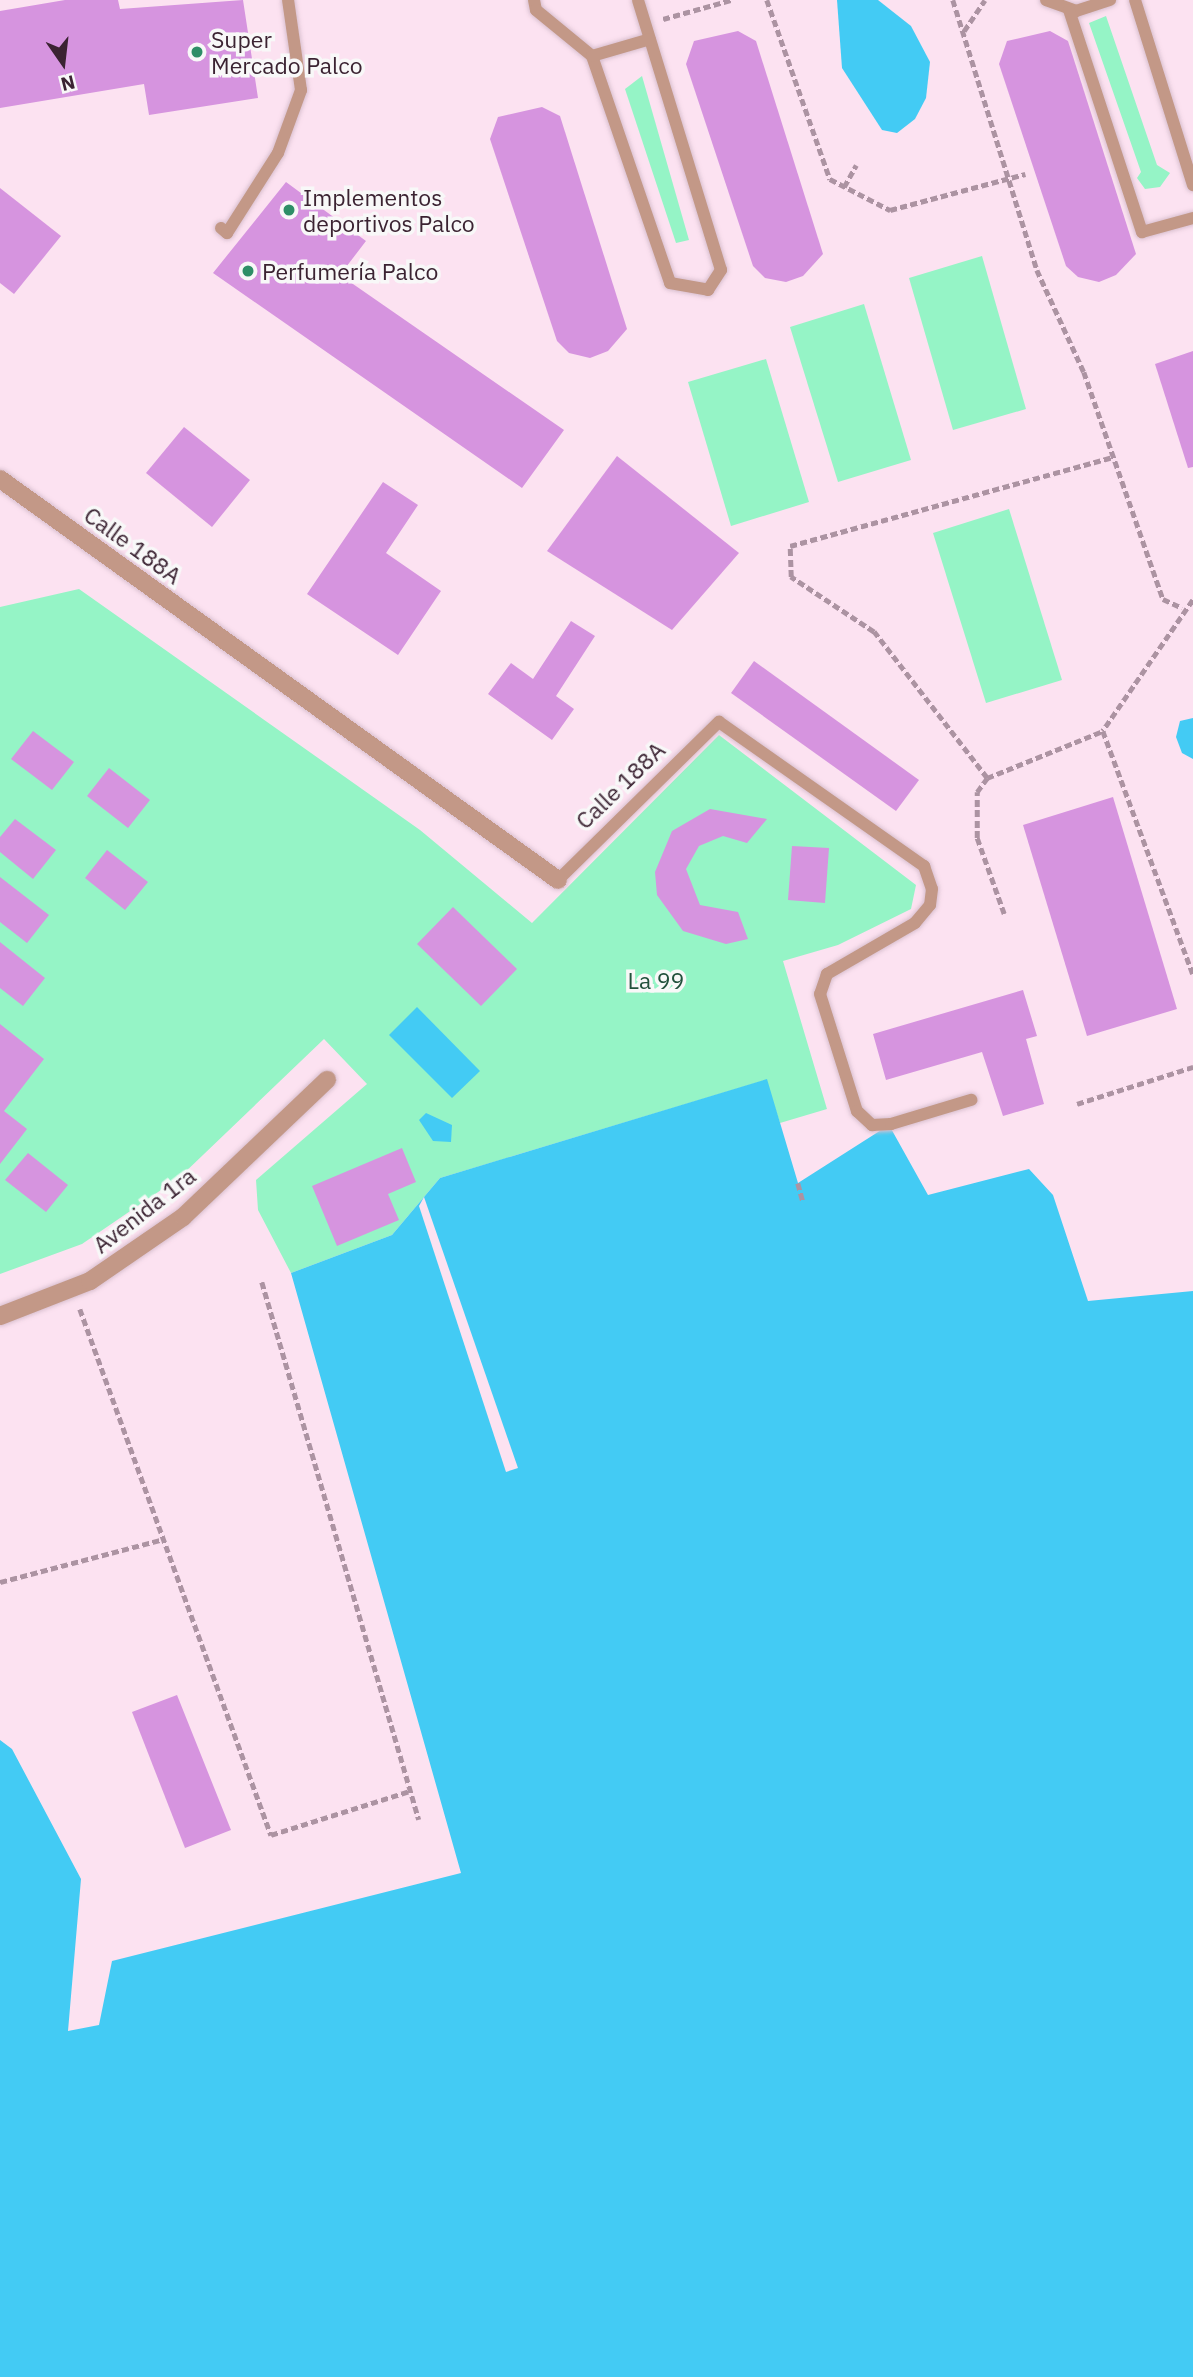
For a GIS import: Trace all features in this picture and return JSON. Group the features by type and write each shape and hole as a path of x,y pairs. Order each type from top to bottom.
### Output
{"street":[{"name":"Calle 188A","path":"0,479 558,880"},
{"name":"Avenida 1ra","path":"0,1316 73,1290 183,1217 327,1080"}],"lane":[{"path":"221,228 227,233 278,153 301,90 288,0"},
{"path":"534,0 536,10 592,56 670,283 708,290 721,270 638,0"},
{"path":"1046,0 1069,10 1089,10 1110,0"},
{"path":"1135,0 1193,185"},
{"path":"1069,10 1142,232 1193,218"},
{"path":"592,56 650,39"},
{"name":"Calle 188A","path":"558,880 719,722 923,866 932,889 930,905 915,923 827,974 820,994 857,1111 872,1125 891,1124 971,1100"}],"path":[{"path":"645,23 731,0"},
{"path":"767,0 830,179 890,210 1024,174"},
{"path":"953,0 1037,270 1113,457 1163,599 1182,608"},
{"path":"963,32 985,0"},
{"path":"844,187 856,165"},
{"path":"987,778 874,632 791,577 790,547 1113,457"},
{"path":"1004,914 974,816 987,778 1103,732 1182,608 1193,600"},
{"path":"1103,732 1193,974"},
{"path":"1077,1104 1193,1068"},
{"path":"797,1183 803,1202"},
{"path":"262,1282 419,1820"},
{"path":"73,1290 271,1835 410,1791"},
{"path":"0,1582 164,1539"}],"green space":[{"path":"1106,16 1157,165 1170,173 1160,187 1145,189 1137,178 1141,172 1089,23"},
{"path":"642,76 689,240 676,243 625,89"},
{"path":"982,256 1026,409 953,430 909,278"},
{"path":"864,304 911,460 838,482 790,327"},
{"path":"766,359 809,502 731,526 688,382"},
{"path":"1009,509 1062,680 986,703 933,533"},
{"name":"La 99","path":"79,589 420,830 532,923 719,735 916,885 911,909 838,945 783,961 827,1109 780,1123 766,1080 440,1178 392,1235 291,1273 258,1210 256,1180 367,1084 324,1039 180,1177 82,1244 0,1274 0,607"}],"water":[{"path":"837,0 878,0 911,26 930,62 926,98 915,119 897,133 882,130 842,68"},
{"path":"1193,718 1193,759 1182,753 1176,737 1180,721"},
{"path":"417,1007 480,1071 452,1098 389,1035"},
{"path":"767,1079 798,1183 889,1125 928,1195 1029,1169 1053,1195 1088,1301 1193,1291 1193,2377 0,2377 0,1740 12,1749 81,1879 68,2031 99,2025 112,1961 461,1873 291,1273 392,1235 440,1178"},
{"path":"426,1113 452,1125 451,1142 433,1141 419,1120"}],"pier":[{"path":"424,1197 518,1468 506,1472 419,1206"}],"building":[{"path":"65,0 118,0 120,9 243,0 258,98 149,115 144,84 0,108 0,11"},
{"path":"738,31 756,41 823,254 803,276 786,282 765,278 753,266 686,64 694,41"},
{"path":"1050,31 1068,41 1136,254 1116,275 1099,282 1078,277 1066,266 999,64 1007,41"},
{"path":"542,107 560,116 627,329 608,351 590,358 569,353 557,341 490,139 498,117"},
{"path":"286,182 366,241 340,275 564,430 522,488 213,273"},
{"path":"0,188 61,236 14,294 0,283"},
{"path":"1193,351 1193,467 1188,468 1155,364"},
{"path":"184,427 250,480 212,527 146,473"},
{"path":"617,456 739,553 672,630 547,551"},
{"path":"383,482 418,505 386,553 441,591 398,655 307,594"},
{"path":"571,621 595,636 556,696 574,709 552,740 488,694 511,663 533,679"},
{"path":"754,661 919,780 896,811 731,693"},
{"path":"33,731 74,762 52,790 11,759"},
{"path":"109,768 150,800 128,828 87,796"},
{"path":"1113,797 1177,1009 1087,1036 1023,825"},
{"path":"710,809 767,819 747,843 723,836 699,846 686,869 700,905 738,912 748,939 726,944 683,931 657,895 655,872 672,831"},
{"path":"15,819 56,850 33,879 0,852 0,837"},
{"path":"792,846 829,848 825,903 788,900"},
{"path":"107,850 148,882 125,910 85,878"},
{"path":"0,877 49,915 27,943 0,922"},
{"path":"453,907 517,969 481,1006 417,944"},
{"path":"0,942 45,978 23,1006 0,988"},
{"path":"1023,990 1037,1036 1026,1039 1044,1104 1003,1116 982,1052 886,1080 873,1034"},
{"path":"0,1024 44,1059 4,1111 27,1129 0,1164"},
{"path":"402,1148 416,1182 388,1194 399,1220 337,1246 312,1186"},
{"path":"28,1153 68,1185 46,1212 5,1180"},
{"path":"177,1695 231,1830 185,1848 132,1712"}],"place":[{"name":"Super Mercado Palco","path":"197,52"},
{"name":"Implementos deportivos Palco","path":"289,210"},
{"name":"Perfumería Palco","path":"248,271"}]}
